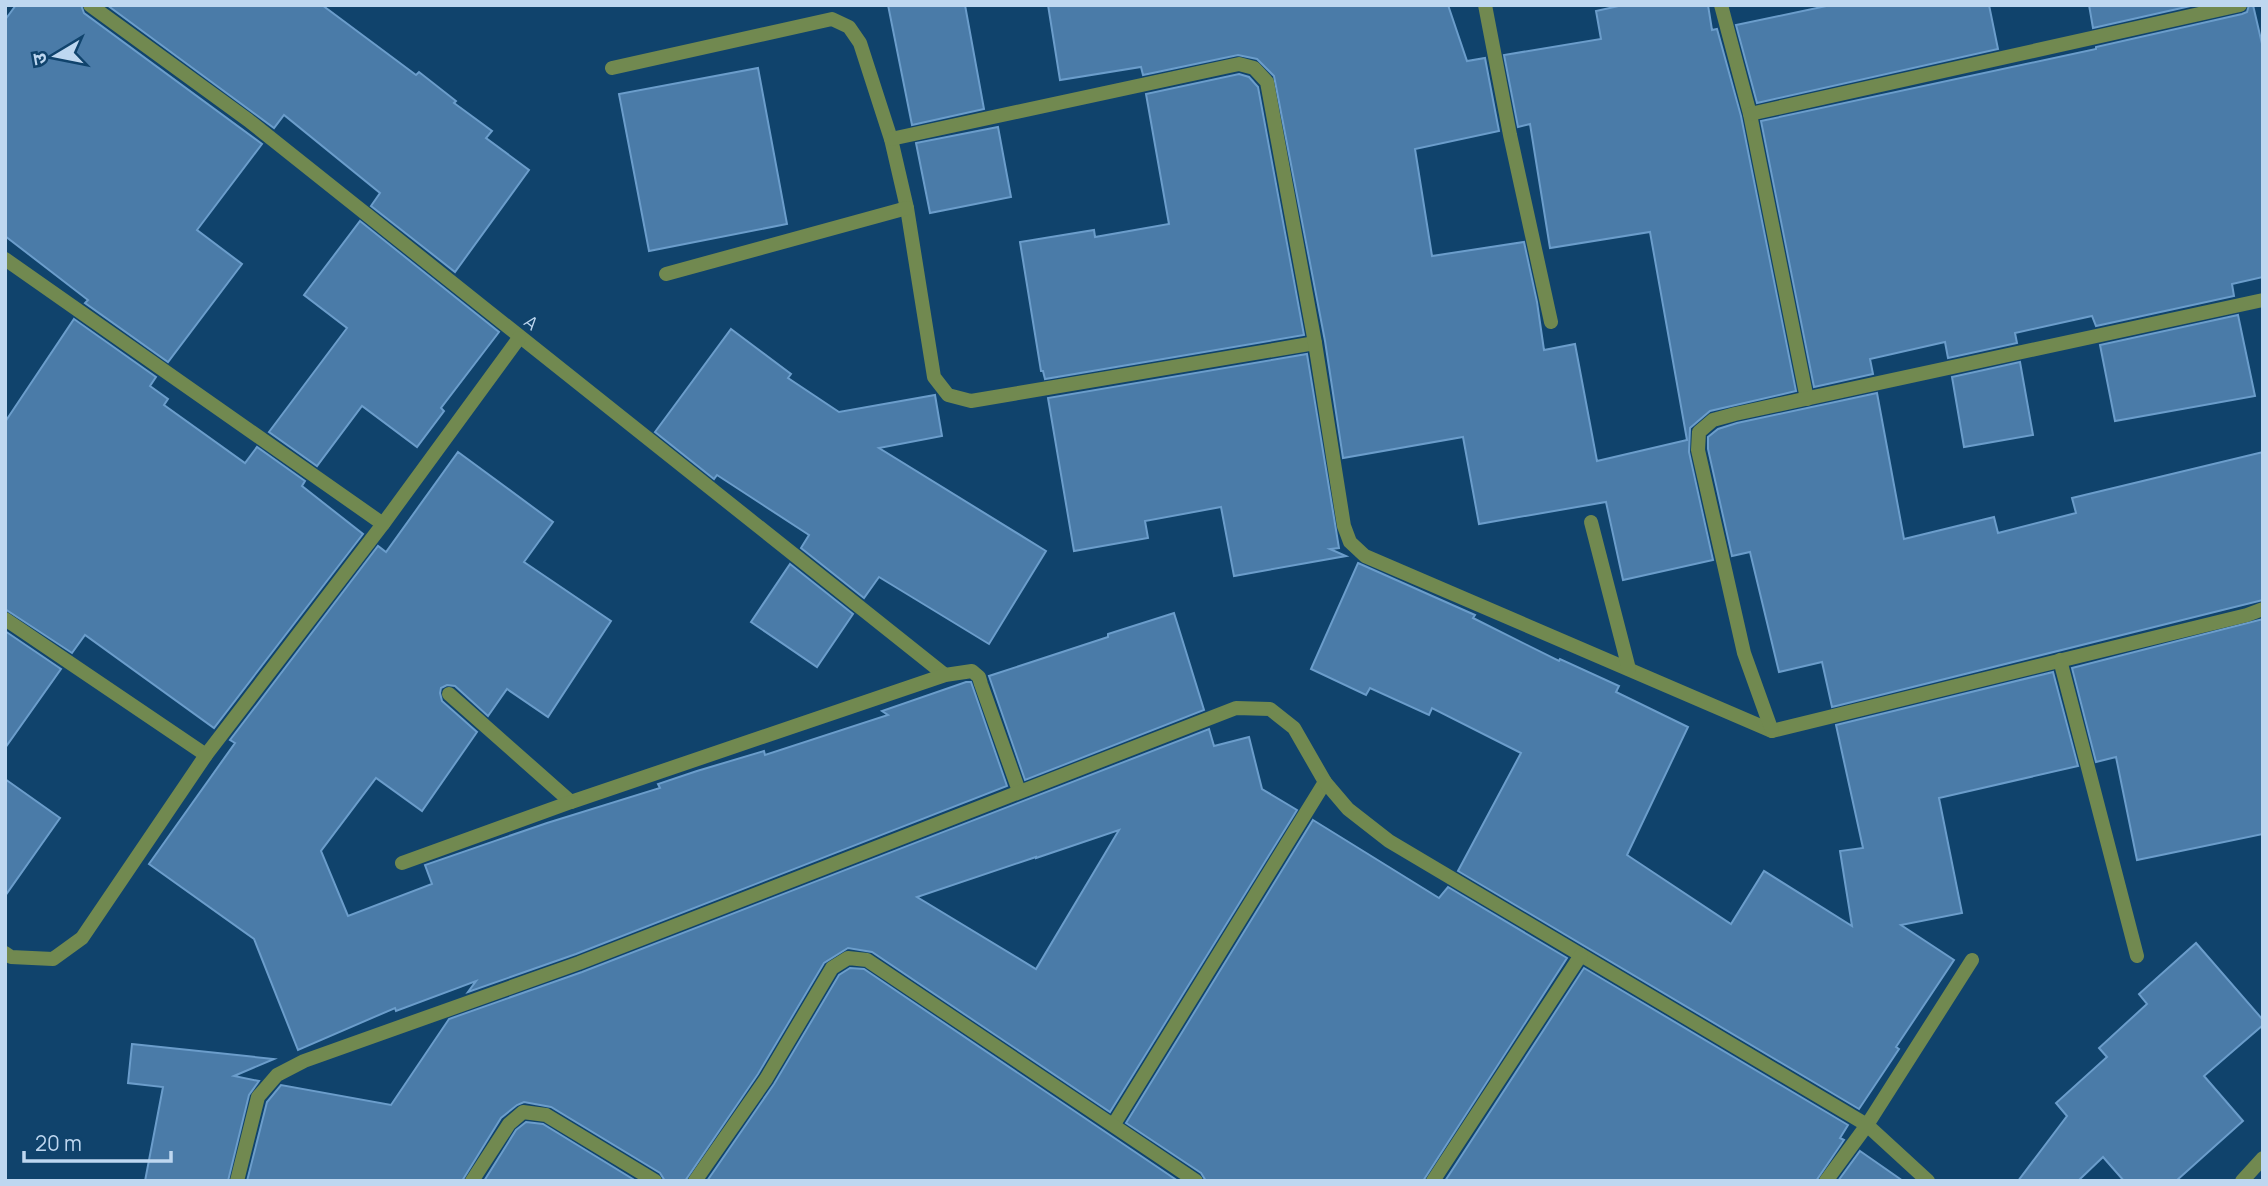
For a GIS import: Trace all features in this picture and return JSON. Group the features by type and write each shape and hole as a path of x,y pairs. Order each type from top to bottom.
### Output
{"street":[{"name":"A","path":"90,5 248,120 945,675"},
{"path":"1485,5 1551,323"},
{"path":"1721,5 1750,114 1807,399"},
{"path":"1750,114 2241,5"},
{"path":"612,68 832,19 849,27 860,43 891,139 908,208 934,376 948,395 971,401 1315,343"},
{"path":"891,139 1239,64 1254,68 1267,82 1315,343 1344,526 1350,542 1365,556 1772,731 2263,609"},
{"path":"666,274 908,208"},
{"path":"5,259 383,524"},
{"path":"1772,731 1744,653 1698,450 1699,432 1713,420 2263,300"},
{"path":"5,953 11,957 53,960 82,937 206,755 383,524 519,338"},
{"path":"1591,522 1629,669"},
{"path":"5,619 206,755"},
{"path":"2060,660 2137,956"},
{"path":"402,863 571,802 945,675 972,671 979,677 1019,791"},
{"path":"449,695 571,802"},
{"path":"237,1181 258,1097 277,1075 304,1061 579,962 1236,708 1270,709 1294,728 1325,782 1348,809 1389,841 1867,1125 1928,1181"},
{"path":"1114,1124 1325,782"},
{"path":"1433,1181 1581,956"},
{"path":"695,1181 766,1079 832,968 848,958 867,960 1196,1181"},
{"path":"1826,1181 1867,1125 1972,960"},
{"path":"472,1181 509,1124 523,1112 546,1115 655,1181"},
{"path":"2242,1181 2263,1158"}],"building":[{"path":"16,5 81,5 84,13 262,144 197,230 242,264 168,362 85,303 88,300 5,236 5,20"},
{"path":"107,5 322,5 416,75 419,72 456,101 454,103 492,131 486,138 529,170 455,272 371,206 380,193 284,115 274,128"},
{"path":"888,5 965,5 984,109 912,125"},
{"path":"1048,5 1448,5 1467,61 1485,58 1499,131 1415,149 1432,256 1524,242 1544,350 1575,344 1597,461 1687,440 1650,232 1550,248 1530,124 1518,127 1504,55 1601,39 1596,11 1623,5 1708,5 1712,30 1717,29 1741,116 1796,391 1710,411 1690,428 1689,452 1713,560 1623,580 1606,502 1479,524 1463,437 1343,458 1325,341 1274,76 1257,59 1238,55 1143,75 1141,67 1060,80"},
{"path":"1831,5 1989,5 1998,49 1757,103 1736,25"},
{"path":"2089,5 2195,5 2093,28"},
{"path":"2249,5 2253,5 2263,48 2263,277 2232,284 2234,296 2096,326 2092,316 2015,333 2017,343 1948,358 1945,342 1870,359 1873,374 1814,387 1761,121 2096,49 2242,14 2247,12"},
{"path":"758,68 787,224 649,251 619,94"},
{"path":"1239,74 1249,77 1258,87 1304,335 1045,379 1041,371 1020,242 1094,230 1095,237 1169,224 1146,94"},
{"path":"998,127 1011,197 930,213 916,143"},
{"path":"360,221 499,332 441,408 444,411 417,447 362,406 317,466 269,432 347,328 304,295"},
{"path":"2238,315 2255,396 2115,421 2100,345"},
{"path":"74,319 156,377 150,386 168,399 164,405 245,463 257,447 305,481 302,486 363,534 214,728 85,635 72,653 5,609 5,422"},
{"path":"731,329 791,374 788,378 839,412 935,395 942,436 879,448 1046,551 989,644 879,577 864,598 801,548 809,535 717,475 714,479 655,432"},
{"path":"1307,354 1339,548 1330,549 1346,556 1234,576 1221,507 1145,521 1148,538 1074,551 1048,398"},
{"path":"2020,362 2033,435 1964,447 1952,377"},
{"path":"1877,393 1904,539 1994,517 1998,533 2076,513 2072,498 2263,452 2263,600 1832,707 1822,662 1779,672 1750,552 1732,556 1708,449 1708,437 1718,429 1737,423"},
{"path":"458,452 553,522 524,562 611,621 548,717 507,689 488,716 455,686 447,685 441,688 442,701 477,732 422,811 376,778 321,851 348,916 432,884 425,865 660,788 658,784 697,771 764,751 765,755 888,715 882,711 966,682 971,682 1007,786 576,954 468,992 476,981 396,1011 395,1008 298,1050 254,939 149,864 235,743 230,740 378,546 386,552"},
{"path":"1358,563 1475,615 1473,618 1559,661 1560,659 1619,686 1616,692 1688,727 1627,855 1731,924 1764,871 1852,926 1840,851 1863,848 1836,725 2053,672 2078,766 1939,798 1962,913 1901,925 1954,960 1896,1047 1899,1049 1859,1109 1458,871 1521,753 1432,708 1429,715 1370,688 1366,695 1311,669"},
{"path":"790,564 853,614 817,667 751,622"},
{"path":"1174,613 1204,710 1025,780 989,676"},
{"path":"2263,619 2263,834 2137,860 2116,757 2096,762 2072,668"},
{"path":"5,631 61,669 5,748"},
{"path":"1209,729 1214,746 1249,737 1262,789 1297,810 1110,1112 872,952 848,948 824,963 758,1074 685,1181 665,1181 660,1173 551,1107 524,1102 501,1118 462,1181 247,1181 267,1102 281,1085 391,1105 449,1019 582,972","holes":["1119,830 1036,969 917,897"]},
{"path":"5,779 60,818 5,896"},
{"path":"1313,820 1439,898 1448,887 1567,958 1423,1181 1206,1181 1201,1173 1126,1123"},
{"path":"2196,943 2263,1020 2263,1025 2204,1076 2243,1121 2176,1181 2124,1181 2103,1157 2078,1181 2018,1181 2067,1116 2056,1103 2107,1057 2099,1048 2147,1004 2139,994"},
{"path":"850,968 864,969 1178,1181 707,1181 774,1084 839,975"},
{"path":"1584,968 1848,1125 1840,1138 1844,1140 1816,1181 1445,1181"},
{"path":"132,1044 274,1059 234,1076 259,1081 249,1095 228,1181 145,1181 163,1087 128,1083"},
{"path":"526,1122 543,1124 636,1181 484,1181 516,1130"},
{"path":"1860,1151 1903,1181 1838,1181"}]}
